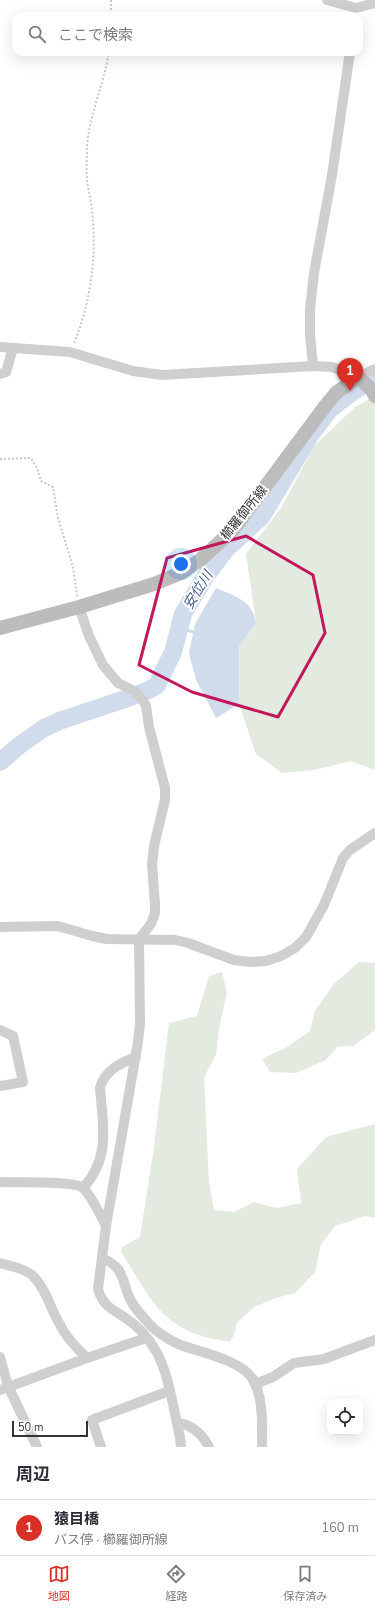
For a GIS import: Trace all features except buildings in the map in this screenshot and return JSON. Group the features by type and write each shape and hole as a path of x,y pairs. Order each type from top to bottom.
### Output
{"main road":[{"name":"櫛羅御所線","path":"0,628 79,607 154,584 180,573 200,560 233,530 336,393 367,386"}],"street":[{"path":"327,0 356,12 375,3"},
{"path":"314,366 310,334 310,309 314,273 332,175 349,56"},
{"path":"0,347 70,352 133,371 162,375 314,366 332,367 367,386 375,369"},
{"path":"0,374 6,372 14,348"},
{"path":"79,607 89,636 103,665 118,683 134,691 143,700 146,706 151,732 164,779 166,800 154,846 152,864 156,904 151,924 139,939 140,1024 136,1057 106,1226 98,1289 100,1298 108,1307 135,1326 154,1348 160,1359 177,1423 181,1447"},
{"path":"0,927 58,926 107,939 175,940 188,943 234,960 251,962 266,961 281,956 295,948 309,932 324,905 343,858 350,850 375,833"},
{"path":"0,1030 13,1036 23,1082 0,1086"},
{"path":"83,1188 91,1180 97,1170 104,1144 100,1088 102,1079 117,1066 136,1057"},
{"path":"0,1182 65,1183 77,1185 83,1188 106,1226"},
{"path":"102,1258 116,1266 121,1274 131,1301 152,1326 165,1336 178,1343 241,1368 251,1377 255,1384 260,1407 262,1447"},
{"path":"0,1263 20,1269 32,1275 40,1285 65,1335 87,1358"},
{"path":"4,1388 146,1338"},
{"path":"255,1384 273,1377 294,1363 324,1359 375,1340"},
{"path":"0,1357 4,1388 37,1447"},
{"path":"101,1447 92,1420 169,1391"},
{"path":"177,1423 192,1426 205,1440 209,1447"}],"path":[{"path":"111,0 111,12"},
{"path":"70,352 80,328 91,280 94,253 92,211 87,179 88,146 95,103 108,56"},
{"path":"0,459 31,458 37,468 41,481 53,487 58,518 73,567 79,607"}],"highlighted area":[{"path":"246,536 313,575 325,633 278,717 192,692 139,665 167,558"}],"shaded area":[{"path":"375,396 375,770 351,761 314,770 282,773 256,754 239,704 239,646 256,623 246,554 281,508 314,446 355,407"},
{"path":"359,962 375,963 375,1030 353,1046 337,1047 326,1060 296,1073 270,1072 262,1059 287,1047 310,1031 315,1011 334,984"},
{"path":"222,972 227,992 219,1029 216,1055 204,1077 209,1182 214,1210 234,1212 254,1202 277,1208 301,1203 297,1169 326,1137 375,1124 375,1218 365,1216 335,1226 321,1244 315,1272 295,1293 276,1298 254,1307 237,1323 234,1335 230,1342 196,1334 182,1328 170,1320 160,1311 144,1289 121,1252 122,1247 140,1237 153,1154 169,1023 197,1016 209,976"}],"water":[{"path":"216,588 242,600 247,604 254,615 256,623 239,646 239,704 216,718 196,680 189,653 195,624"}],"waterway":[{"name":"安位川","path":"0,762 20,745 44,728 62,720 131,697 157,685 173,652 183,614 205,577 226,549 262,516 311,434 329,410 375,377"},
{"path":"179,628 197,633"}],"place":[{"name":"猿目橋","path":"350,391"}]}
